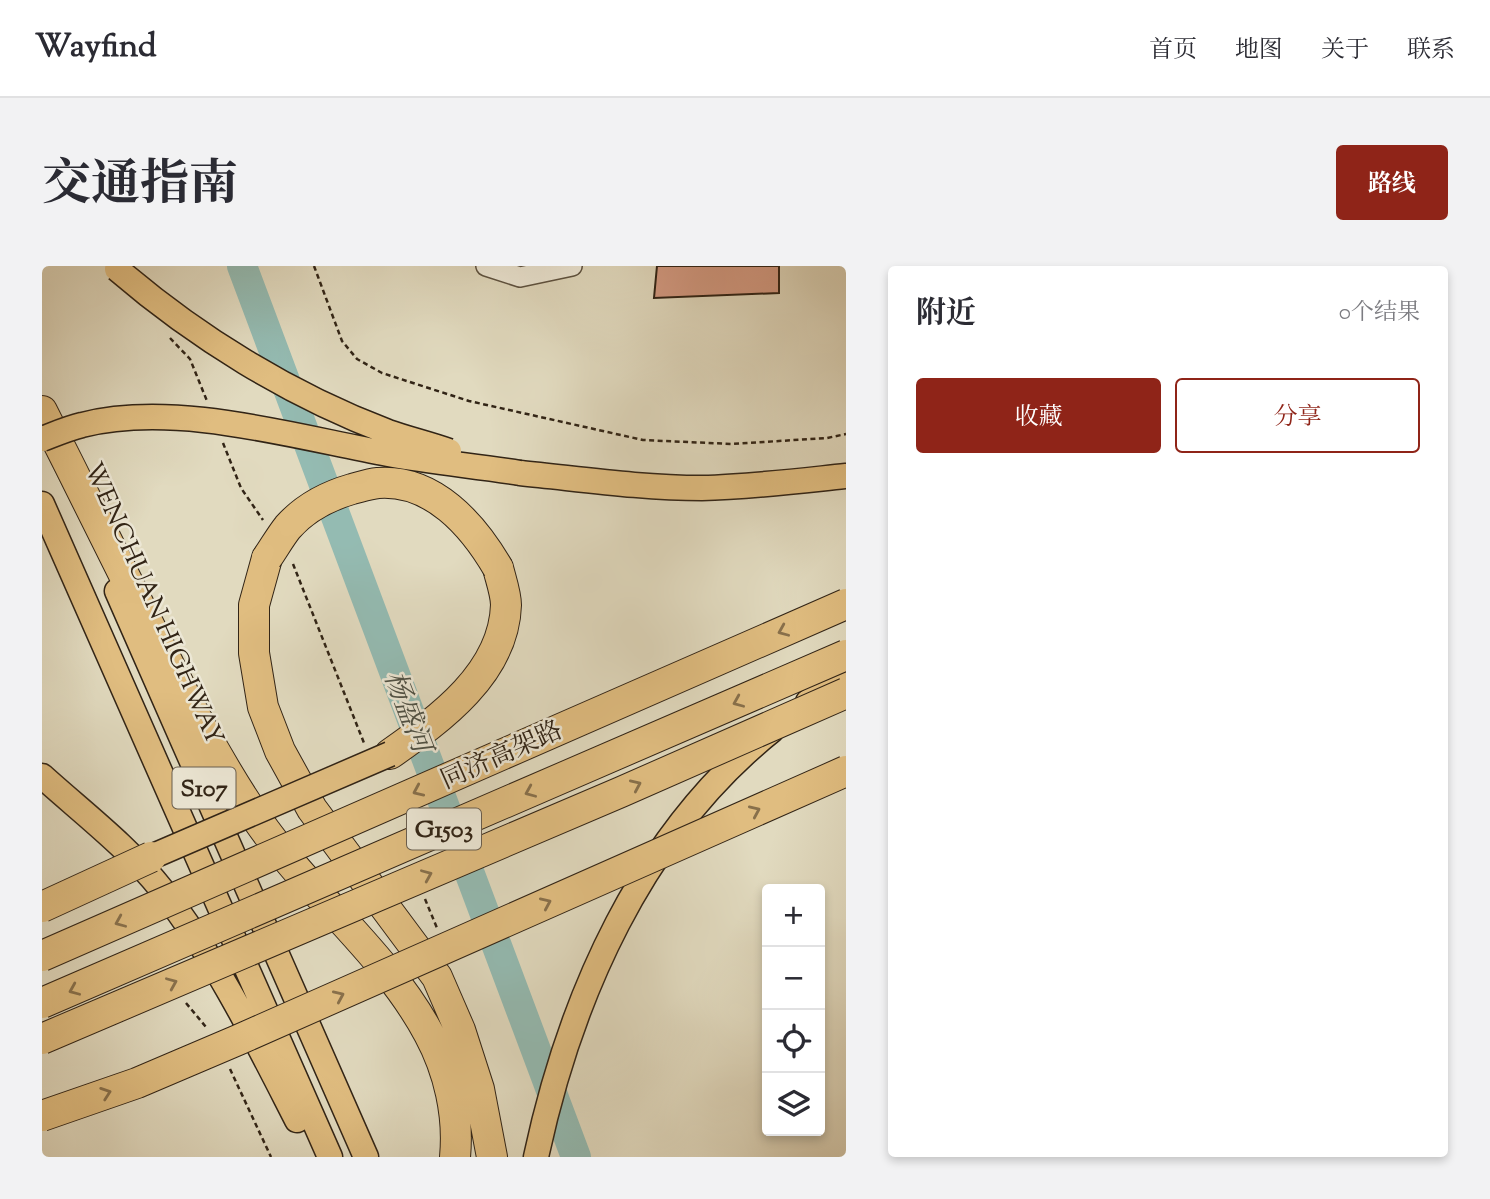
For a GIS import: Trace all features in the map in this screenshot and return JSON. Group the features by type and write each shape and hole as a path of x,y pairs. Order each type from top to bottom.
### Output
{"highway":[{"path":"42,411 169,665 225,769 258,821 297,872 393,978 414,1006 445,1069 453,1103 456,1140 454,1157"},
{"path":"377,749 426,729 460,699 486,667 499,640 506,604 498,568 482,541 460,515 433,497 401,484 377,483 336,494 318,503 288,527 280,560 254,606 254,653 263,707 280,751 312,808 437,977 460,1030 479,1089 492,1157"},
{"name":"同济高架路","path":"42,956 846,604"},
{"name":"G1503","path":"42,1003 846,655"},
{"name":"G1503","path":"42,1039 846,693"},
{"path":"42,1116 137,1083 238,1040 846,771"},
{"path":"42,907 151,857"}],"main road":[{"path":"116,267 144,292 201,334 264,373 388,432 520,473"},
{"path":"42,439 83,425 134,418 188,418 390,454 520,473 617,483 751,486 846,475"},
{"name":"WENCHUAN HIGHWAY","path":"42,420 366,1157"},
{"name":"S107","path":"42,504 330,1157"},
{"path":"536,1157 568,1036 597,967 634,892 697,803 758,742 846,674"},
{"path":"151,857 377,749"},
{"path":"42,776 120,844 162,889 211,959 316,1157"}],"street":[{"path":"486,266 520,277 572,266"}],"path":[{"path":"314,266 342,341 358,359 382,373 457,397 643,440 731,444 827,438 846,434"},
{"path":"162,330 190,359 211,411"},
{"path":"221,436 241,488 263,520"},
{"path":"280,560 377,749"},
{"path":"425,899 440,937"}],"building":[{"path":"657,266 779,266 779,293 654,298"}],"waterway":[{"name":"杨盛河","path":"242,266 576,1157"}]}
